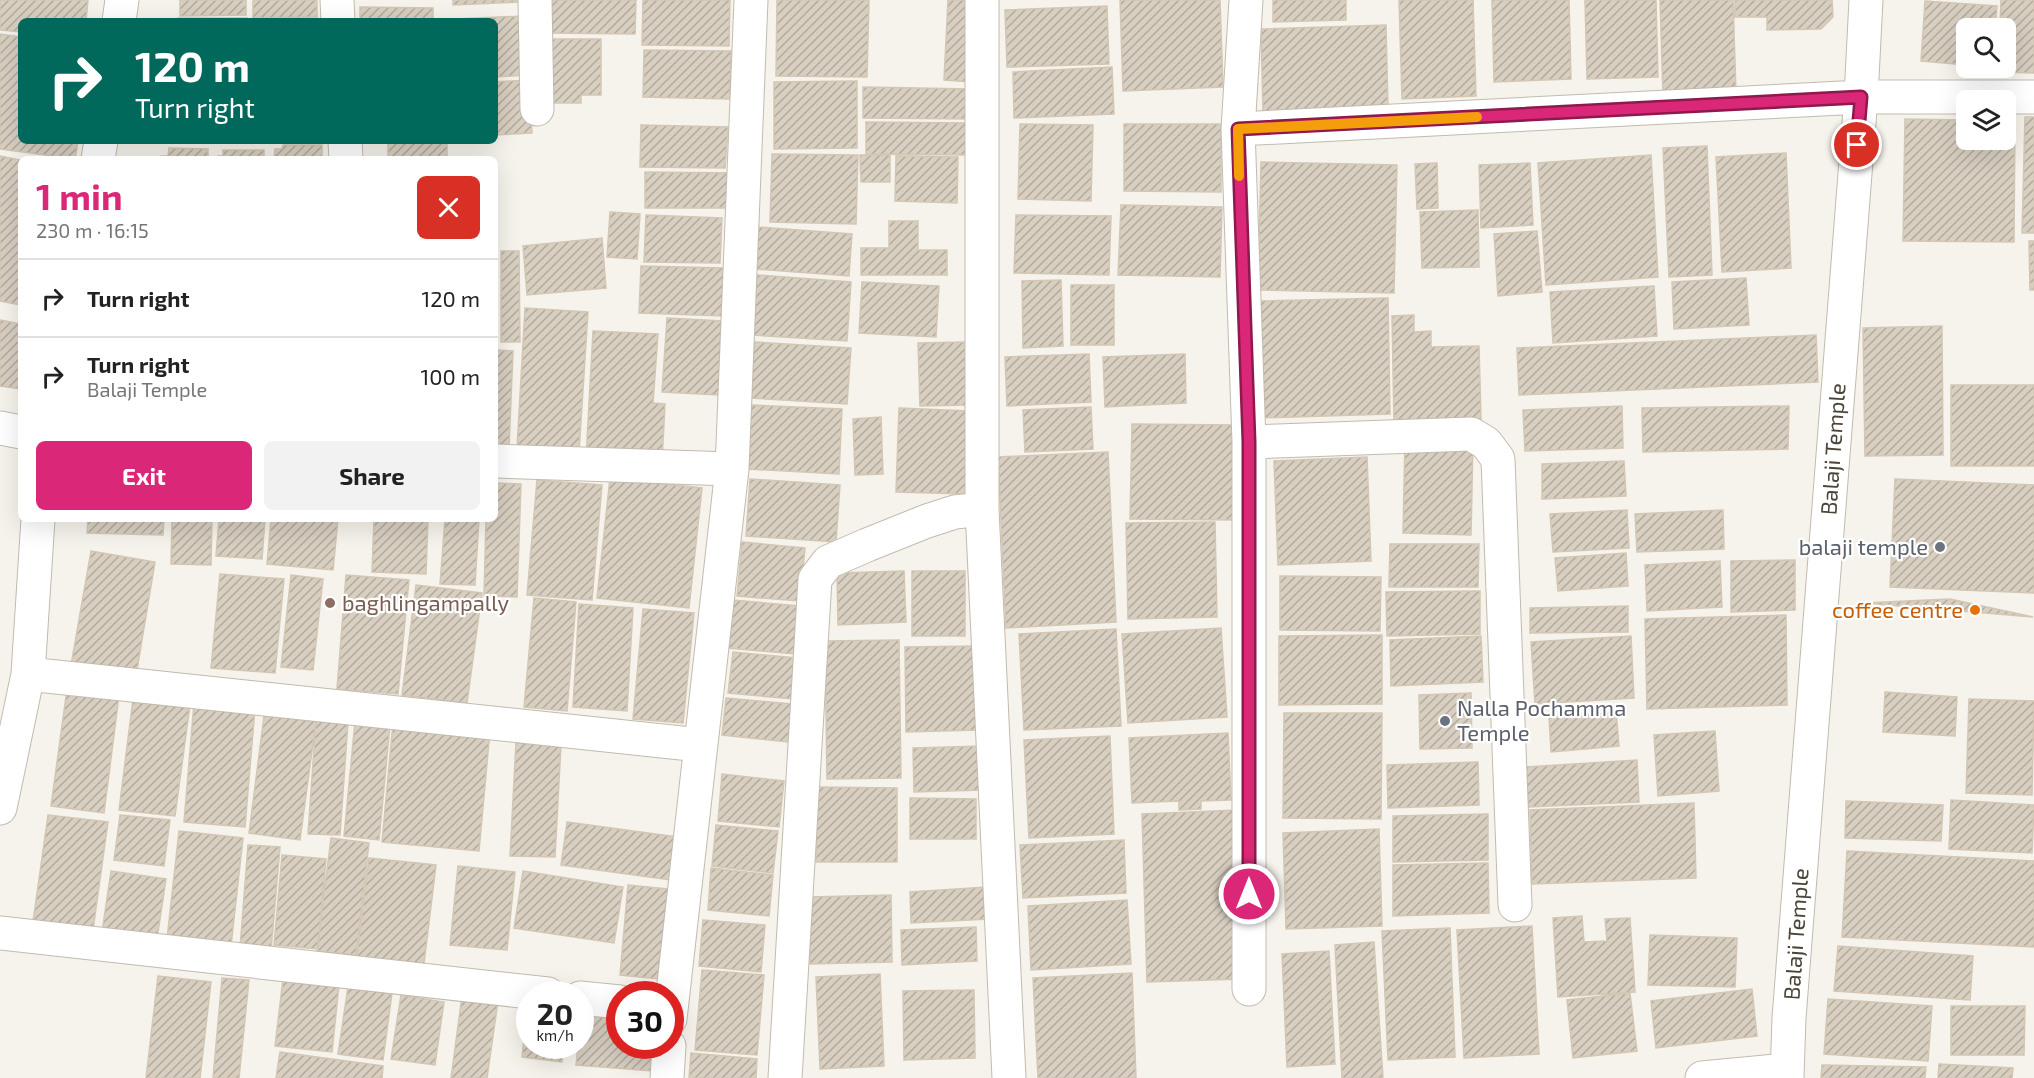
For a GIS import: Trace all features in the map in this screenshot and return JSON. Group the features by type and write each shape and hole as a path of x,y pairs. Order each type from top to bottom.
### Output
{"street":[{"path":"119,18 122,0"},
{"path":"337,0 338,18"},
{"path":"535,0 537,108"},
{"path":"674,981 732,469 752,0"},
{"path":"982,0 981,509 1009,1078"},
{"path":"1245,0 1238,129 1249,442 1249,989"},
{"name":"Balaji Temple","path":"1787,1074 1790,1006 1861,97 1866,0"},
{"path":"1238,129 1861,97 2034,98"},
{"path":"0,428 18,431"},
{"path":"1249,442 1471,434 1486,443 1498,459 1515,905"},
{"path":"498,461 732,469"},
{"path":"785,1078 816,579 828,562 867,545 955,512 981,509"},
{"path":"0,808 8,731 28,674 38,522"},
{"path":"28,674 700,745"},
{"path":"0,933 516,990"},
{"path":"667,1078 668,1059"},
{"path":"1702,1078 1787,1074"}],"building":[{"path":"0,0 88,0 86,18 18,18 18,32 0,30"},
{"path":"180,0 246,0 246,15 180,16"},
{"path":"253,0 317,0 317,17 253,18"},
{"path":"453,0 521,0 521,2 453,5"},
{"path":"550,0 636,0 635,34 550,33"},
{"path":"643,0 730,0 729,46 642,45"},
{"path":"777,0 869,0 867,77 776,76"},
{"path":"948,0 976,0 971,82 944,80"},
{"path":"1120,0 1220,0 1223,87 1123,91"},
{"path":"1273,0 1346,0 1346,20 1273,22"},
{"path":"1399,0 1473,0 1476,96 1402,99"},
{"path":"1492,0 1569,0 1571,79 1494,82"},
{"path":"1585,0 1656,0 1658,77 1587,79"},
{"path":"1660,0 1733,0 1736,93 1663,95"},
{"path":"1735,0 1832,0 1833,17 1821,29 1767,30 1767,17 1735,17"},
{"path":"2001,0 2034,0 2034,73 2016,72 2016,18 2000,18"},
{"path":"1925,1 1997,6 1996,18 1956,18 1956,64 1921,61"},
{"path":"1107,6 1109,64 1007,67 1005,10"},
{"path":"360,7 433,8 433,18 360,18"},
{"path":"523,16 527,75 498,77 498,18 478,18"},
{"path":"1386,25 1388,108 1263,112 1261,29"},
{"path":"0,34 18,37 18,144 78,144 76,156 52,156 0,149"},
{"path":"551,39 601,39 601,95 581,95 581,103 551,103"},
{"path":"644,50 731,51 730,99 643,97"},
{"path":"1112,67 1114,114 1014,118 1013,72"},
{"path":"529,80 532,133 498,135 498,82"},
{"path":"857,81 857,148 774,149 774,82"},
{"path":"863,87 971,89 970,119 863,118"},
{"path":"2025,117 2034,117 2034,233 2022,233"},
{"path":"1905,119 1956,120 1956,150 2015,150 2014,242 1903,241"},
{"path":"866,122 970,123 969,155 866,154"},
{"path":"1020,124 1093,125 1091,201 1018,199"},
{"path":"1124,124 1221,124 1221,192 1124,191"},
{"path":"641,125 728,127 725,168 640,167"},
{"path":"388,144 447,144 447,156 388,156"},
{"path":"283,145 322,145 322,156 274,156 275,149 282,149"},
{"path":"1707,146 1712,275 1669,277 1663,148"},
{"path":"169,148 208,149 208,156 168,156"},
{"path":"223,150 264,150 264,156 223,156"},
{"path":"1786,153 1791,268 1722,272 1716,157"},
{"path":"772,154 858,155 856,224 770,222"},
{"path":"860,155 890,155 890,182 861,182"},
{"path":"1651,155 1658,277 1546,285 1538,163"},
{"path":"0,156 18,159 18,304 0,301"},
{"path":"896,156 958,157 957,203 895,201"},
{"path":"1261,162 1397,165 1394,293 1258,290"},
{"path":"1437,163 1438,208 1417,209 1415,164"},
{"path":"1530,163 1533,225 1481,228 1479,165"},
{"path":"645,172 738,173 738,208 645,208"},
{"path":"1121,205 1222,207 1220,277 1118,275"},
{"path":"1478,210 1479,267 1422,268 1420,212"},
{"path":"610,212 640,214 637,259 607,257"},
{"path":"646,215 722,218 720,263 644,262"},
{"path":"1016,215 1111,216 1109,275 1014,273"},
{"path":"889,221 918,221 918,250 947,250 947,275 861,275 861,248 889,248"},
{"path":"757,227 852,234 849,276 754,269"},
{"path":"1537,231 1542,292 1498,296 1494,234"},
{"path":"602,238 606,288 527,295 523,246"},
{"path":"2029,241 2034,241 2034,290 2030,290"},
{"path":"501,251 519,251 520,342 501,342"},
{"path":"641,266 725,268 724,316 639,313"},
{"path":"757,275 851,282 847,341 752,335"},
{"path":"1746,278 1749,325 1674,329 1672,282"},
{"path":"1061,280 1063,346 1023,348 1022,281"},
{"path":"862,282 939,286 936,337 859,333"},
{"path":"1071,285 1114,285 1114,345 1071,345"},
{"path":"1654,286 1657,336 1553,343 1550,292"},
{"path":"1388,298 1390,414 1259,418 1256,301"},
{"path":"525,308 588,312 579,452 517,448"},
{"path":"1414,315 1414,332 1431,331 1431,347 1479,346 1481,419 1394,422 1392,316"},
{"path":"667,318 723,321 719,395 662,392"},
{"path":"0,320 18,323 18,389 0,386"},
{"path":"1942,326 1943,455 1865,456 1863,328"},
{"path":"593,331 658,334 653,403 665,404 662,461 586,458"},
{"path":"1816,335 1818,382 1519,395 1517,348"},
{"path":"754,342 851,348 847,404 750,398"},
{"path":"965,342 967,405 920,406 918,343"},
{"path":"498,350 513,351 509,447 498,447"},
{"path":"1089,354 1091,402 1007,406 1005,357"},
{"path":"1185,354 1186,403 1105,407 1103,357"},
{"path":"1951,385 2034,385 2034,466 1951,466"},
{"path":"751,405 842,409 839,474 747,469"},
{"path":"1622,406 1623,448 1525,451 1523,410"},
{"path":"1789,406 1788,449 1643,452 1642,408"},
{"path":"1091,407 1093,449 1025,452 1023,410"},
{"path":"899,408 969,411 966,494 896,492"},
{"path":"881,417 883,474 855,475 853,419"},
{"path":"1132,424 1235,425 1233,520 1130,519"},
{"path":"1405,439 1473,441 1471,535 1403,533"},
{"path":"1108,452 1116,622 1006,628 998,457"},
{"path":"1367,457 1371,561 1278,565 1274,461"},
{"path":"1624,461 1626,496 1542,499 1542,464"},
{"path":"610,478 702,488 689,608 597,598"},
{"path":"750,479 840,485 836,542 746,536"},
{"path":"1895,479 2034,485 2034,593 1890,587"},
{"path":"537,480 602,485 592,600 527,595"},
{"path":"498,483 521,484 517,597 484,596 486,522 498,522"},
{"path":"1627,510 1629,548 1553,552 1550,514"},
{"path":"1723,510 1724,549 1637,552 1635,514"},
{"path":"88,522 164,522 163,535 87,533"},
{"path":"172,522 212,522 211,565 171,564"},
{"path":"219,522 265,522 262,559 216,556"},
{"path":"271,522 338,522 333,570 267,564"},
{"path":"374,522 428,522 426,574 372,572"},
{"path":"445,522 479,522 475,585 440,584"},
{"path":"1215,522 1217,617 1128,619 1126,523"},
{"path":"742,542 805,548 800,601 737,596"},
{"path":"1390,544 1479,544 1478,587 1389,587"},
{"path":"91,551 155,562 135,682 70,671"},
{"path":"1626,553 1628,586 1558,591 1555,558"},
{"path":"1795,560 1795,610 1731,612 1731,561"},
{"path":"1720,561 1722,607 1647,611 1645,565"},
{"path":"904,571 906,622 838,625 837,573"},
{"path":"912,571 965,571 965,636 912,636"},
{"path":"220,574 284,579 275,673 211,668"},
{"path":"291,575 323,579 313,670 281,667"},
{"path":"346,575 409,580 398,694 337,689"},
{"path":"1280,576 1381,577 1380,631 1280,630"},
{"path":"416,585 482,593 467,703 402,695"},
{"path":"1480,591 1480,634 1387,636 1386,592"},
{"path":"534,598 576,602 567,711 524,707"},
{"name":"coffee centre","path":"1950,599 2033,617 1863,603"},
{"path":"732,600 800,606 795,654 727,648"},
{"path":"579,604 633,608 627,711 573,707"},
{"path":"1628,606 1628,632 1530,633 1530,608"},
{"path":"643,609 694,613 683,723 633,719"},
{"path":"1786,615 1787,705 1647,709 1645,619"},
{"path":"1221,628 1227,717 1128,723 1122,634"},
{"path":"1116,629 1121,726 1024,730 1019,634"},
{"path":"1382,635 1382,704 1279,705 1279,636"},
{"path":"1481,636 1483,682 1391,686 1390,640"},
{"path":"1631,636 1634,698 1535,704 1531,642"},
{"path":"899,640 901,778 827,779 825,641"},
{"path":"976,646 978,730 906,732 905,647"},
{"path":"733,652 797,658 793,699 728,693"},
{"path":"67,689 119,696 104,813 51,806"},
{"path":"1885,692 1957,697 1955,736 1883,732"},
{"name":"Nalla Pochamma Temple","path":"1471,693 1472,748 1420,749 1419,695"},
{"path":"726,698 792,704 788,742 722,735"},
{"path":"133,699 190,705 175,816 119,810"},
{"path":"1969,699 2034,701 2032,795 1966,793"},
{"path":"194,703 255,708 245,827 184,822"},
{"path":"1616,712 1619,746 1551,752 1549,717"},
{"path":"1284,713 1382,713 1381,819 1283,818"},
{"path":"264,716 316,721 300,840 249,833"},
{"path":"316,720 348,722 340,835 308,834"},
{"path":"355,722 390,725 379,840 344,836"},
{"path":"393,723 490,731 479,851 382,842"},
{"path":"1715,731 1719,791 1658,796 1654,735"},
{"path":"1228,733 1231,800 1201,801 1201,809 1179,810 1179,801 1132,803 1129,738"},
{"path":"1110,736 1114,834 1029,838 1024,740"},
{"path":"516,743 561,745 555,857 510,856"},
{"path":"982,746 983,790 914,792 913,748"},
{"path":"1637,760 1639,802 1528,807 1526,767"},
{"path":"1478,762 1479,805 1388,808 1387,765"},
{"path":"722,774 784,781 779,827 718,821"},
{"path":"817,787 897,788 897,862 816,862"},
{"path":"910,798 976,799 976,839 910,839"},
{"path":"1951,800 2034,805 2032,853 1949,849"},
{"path":"1846,801 1943,805 1941,841 1845,838"},
{"path":"1694,803 1696,878 1532,884 1530,810"},
{"path":"1238,810 1243,979 1147,982 1142,814"},
{"path":"1488,814 1488,860 1393,862 1393,816"},
{"path":"48,815 108,822 92,937 32,929"},
{"path":"120,815 170,820 164,866 114,860"},
{"path":"567,822 677,837 671,880 561,865"},
{"path":"716,825 778,831 773,873 712,866"},
{"path":"1379,829 1382,926 1286,929 1283,833"},
{"path":"179,831 243,838 231,946 167,939"},
{"path":"331,838 369,843 356,955 317,951"},
{"path":"1124,840 1126,893 1023,898 1020,845"},
{"path":"248,845 280,847 271,950 240,948"},
{"path":"1847,851 2034,861 2034,947 1842,937"},
{"path":"282,855 326,859 318,949 274,945"},
{"path":"369,858 436,865 423,972 356,965"},
{"path":"1488,863 1489,913 1393,916 1393,865"},
{"path":"458,866 515,872 507,950 450,945"},
{"path":"711,868 773,875 769,916 708,910"},
{"path":"111,871 166,879 157,939 102,932"},
{"path":"523,871 623,887 614,943 514,928"},
{"path":"628,885 668,889 659,979 620,975"},
{"path":"987,887 989,919 911,923 910,892"},
{"path":"891,895 892,962 810,964 809,897"},
{"path":"1127,900 1131,964 1031,970 1028,906"},
{"path":"1582,916 1584,942 1607,941 1605,919 1630,918 1635,992 1558,997 1553,918"},
{"path":"703,920 765,925 761,972 699,966"},
{"path":"1532,926 1539,1054 1464,1058 1457,930"},
{"path":"976,927 977,961 902,965 901,930"},
{"path":"1450,928 1455,1057 1388,1060 1382,931"},
{"path":"1650,935 1737,938 1735,987 1648,985"},
{"path":"1374,942 1383,1078 1342,1078 1335,945"},
{"path":"1838,946 1973,956 1970,1000 1834,991"},
{"path":"1329,951 1335,1064 1287,1067 1282,954"},
{"path":"702,970 764,975 757,1055 695,1050"},
{"path":"1132,973 1136,1078 1038,1078 1033,978"},
{"path":"880,974 884,1066 820,1069 816,977"},
{"path":"158,976 211,982 200,1078 146,1078"},
{"path":"222,978 249,980 239,1078 213,1078"},
{"path":"283,979 339,985 332,1052 275,1046"},
{"path":"349,980 393,986 383,1060 338,1054"},
{"path":"1752,989 1757,1036 1656,1048 1651,1001"},
{"path":"974,990 975,1058 904,1060 903,991"},
{"path":"1630,993 1637,1051 1573,1058 1567,1000"},
{"path":"401,995 444,1002 435,1065 391,1059"},
{"path":"462,996 498,1001 487,1078 451,1078"},
{"path":"1828,999 1932,1006 1928,1061 1824,1054"},
{"path":"1951,1006 2025,1006 2024,1055 1951,1055"},
{"path":"606,1010 606,1059 654,1059 653,1071 576,1065 577,1059 594,1059 594,1011"},
{"path":"280,1052 383,1066 382,1078 276,1078"},
{"path":"691,1053 757,1059 756,1078 689,1078"},
{"path":"538,1059 562,1059 562,1062"},
{"path":"1939,1064 2013,1068 2012,1078 1938,1078"},
{"path":"1822,1065 1926,1067 1925,1078 1821,1078"}],"slow traffic":[{"path":"1239,176 1238,129 1477,117"}],"place":[{"name":"balaji temple","path":"1940,547"},
{"name":"baghlingampally","path":"330,603"},
{"name":"coffee centre","path":"1975,610"},
{"name":"Nalla Pochamma Temple","path":"1445,721"}],"route":[{"path":"1249,894 1249,442 1238,129 1861,97 1857,145"}]}
